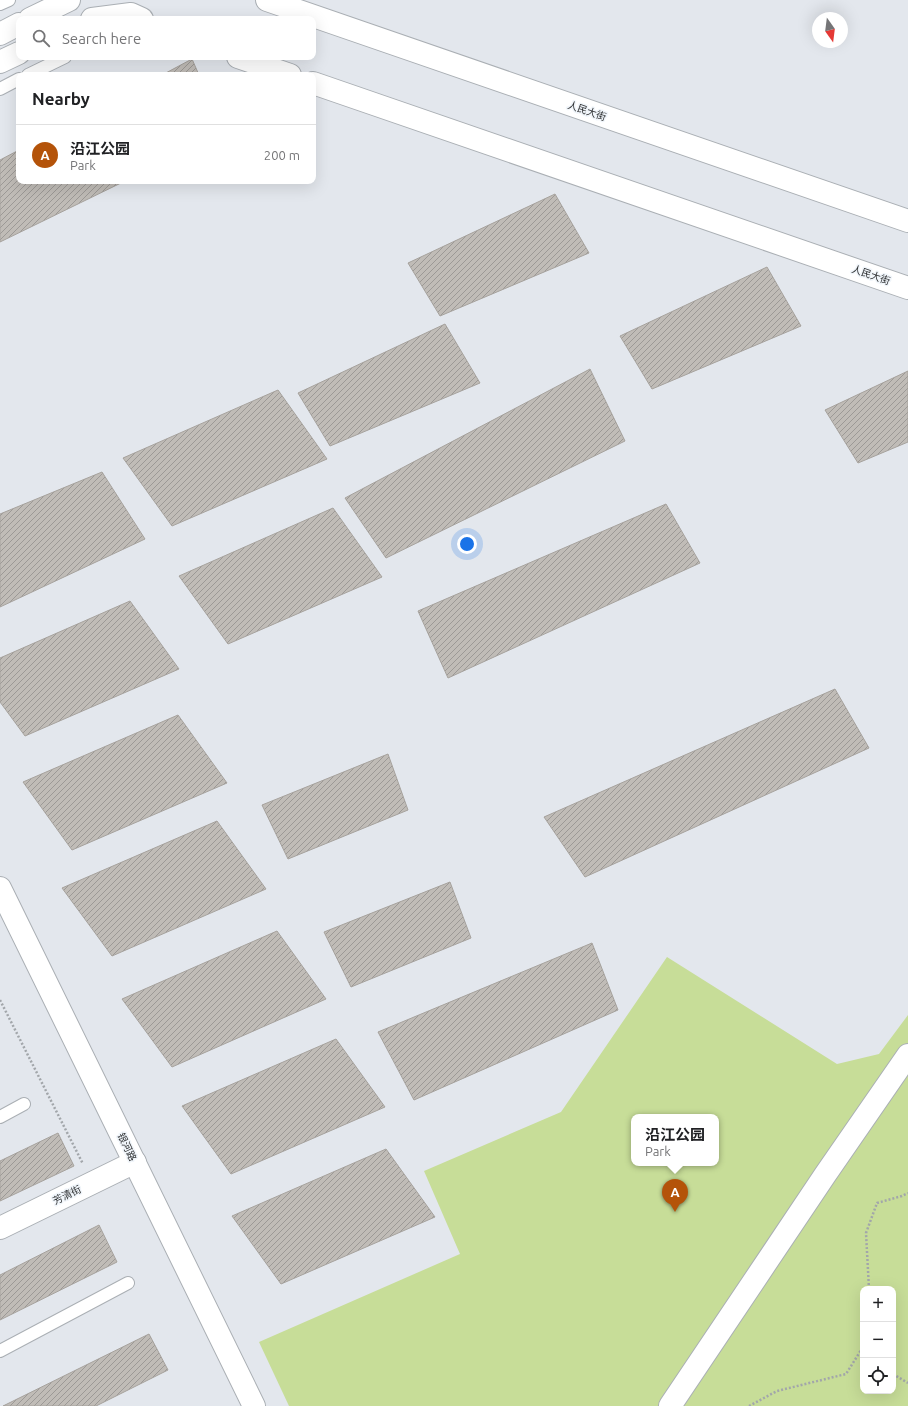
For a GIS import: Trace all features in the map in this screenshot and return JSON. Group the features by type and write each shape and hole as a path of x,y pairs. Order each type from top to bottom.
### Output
{"main road":[{"path":"36,16 69,0"},
{"path":"89,16 95,0"},
{"name":"人民大街","path":"267,0 313,16"},
{"path":"108,16 136,11"},
{"name":"人民大街","path":"316,17 908,222"},
{"path":"0,34 16,26"},
{"path":"0,62 16,54"},
{"path":"247,60 281,72"},
{"name":"人民大街","path":"316,84 908,288"},
{"name":"银河路","path":"0,888 254,1406"},
{"path":"670,1406 825,1175 908,1055"},
{"name":"芳清街","path":"0,1228 135,1162"}],"lane":[{"path":"0,4 9,0"},
{"path":"34,72 59,60"},
{"path":"0,89 16,81"},
{"path":"0,1117 24,1104"},
{"path":"0,1351 128,1283"}],"path":[{"path":"0,1000 84,1165"},
{"path":"869,1286 866,1233 877,1203 908,1193"},
{"path":"749,1406 777,1391 846,1374 860,1352"},
{"path":"896,1376 908,1383"}],"green space":[{"path":"667,957 837,1064 879,1054 908,1015 908,1406 289,1406 259,1342 460,1254 424,1171 561,1112"}],"building":[{"path":"192,60 198,72 168,72"},
{"path":"16,152 16,184 119,184 0,242 0,160"},
{"path":"555,194 589,253 440,316 408,263"},
{"path":"767,267 801,326 652,389 620,336"},
{"path":"445,324 480,383 330,446 298,393"},
{"path":"590,369 625,441 386,558 345,498"},
{"path":"908,371 908,442 858,463 825,410"},
{"path":"278,390 327,459 172,526 123,458"},
{"path":"102,472 145,539 0,607 0,514"},
{"path":"666,504 700,563 448,678 418,611"},
{"path":"333,508 382,577 228,644 179,576"},
{"path":"130,601 179,669 25,736 0,702 0,658"},
{"path":"835,689 869,748 585,877 544,817"},
{"path":"178,715 227,783 72,850 23,782"},
{"path":"388,754 408,810 288,859 262,805"},
{"path":"217,821 266,889 112,956 62,888"},
{"path":"450,882 471,938 351,987 324,932"},
{"path":"277,931 326,999 172,1067 122,999"},
{"path":"592,943 618,1010 414,1100 378,1032"},
{"path":"336,1039 385,1107 231,1174 182,1106"},
{"path":"58,1133 74,1166 0,1201 0,1161"},
{"path":"386,1149 435,1217 281,1284 232,1216"},
{"path":"99,1225 117,1262 0,1320 0,1275"},
{"path":"149,1334 168,1370 96,1406 3,1406"}],"place":[{"name":"沿江公园","path":"675,1212"}]}
